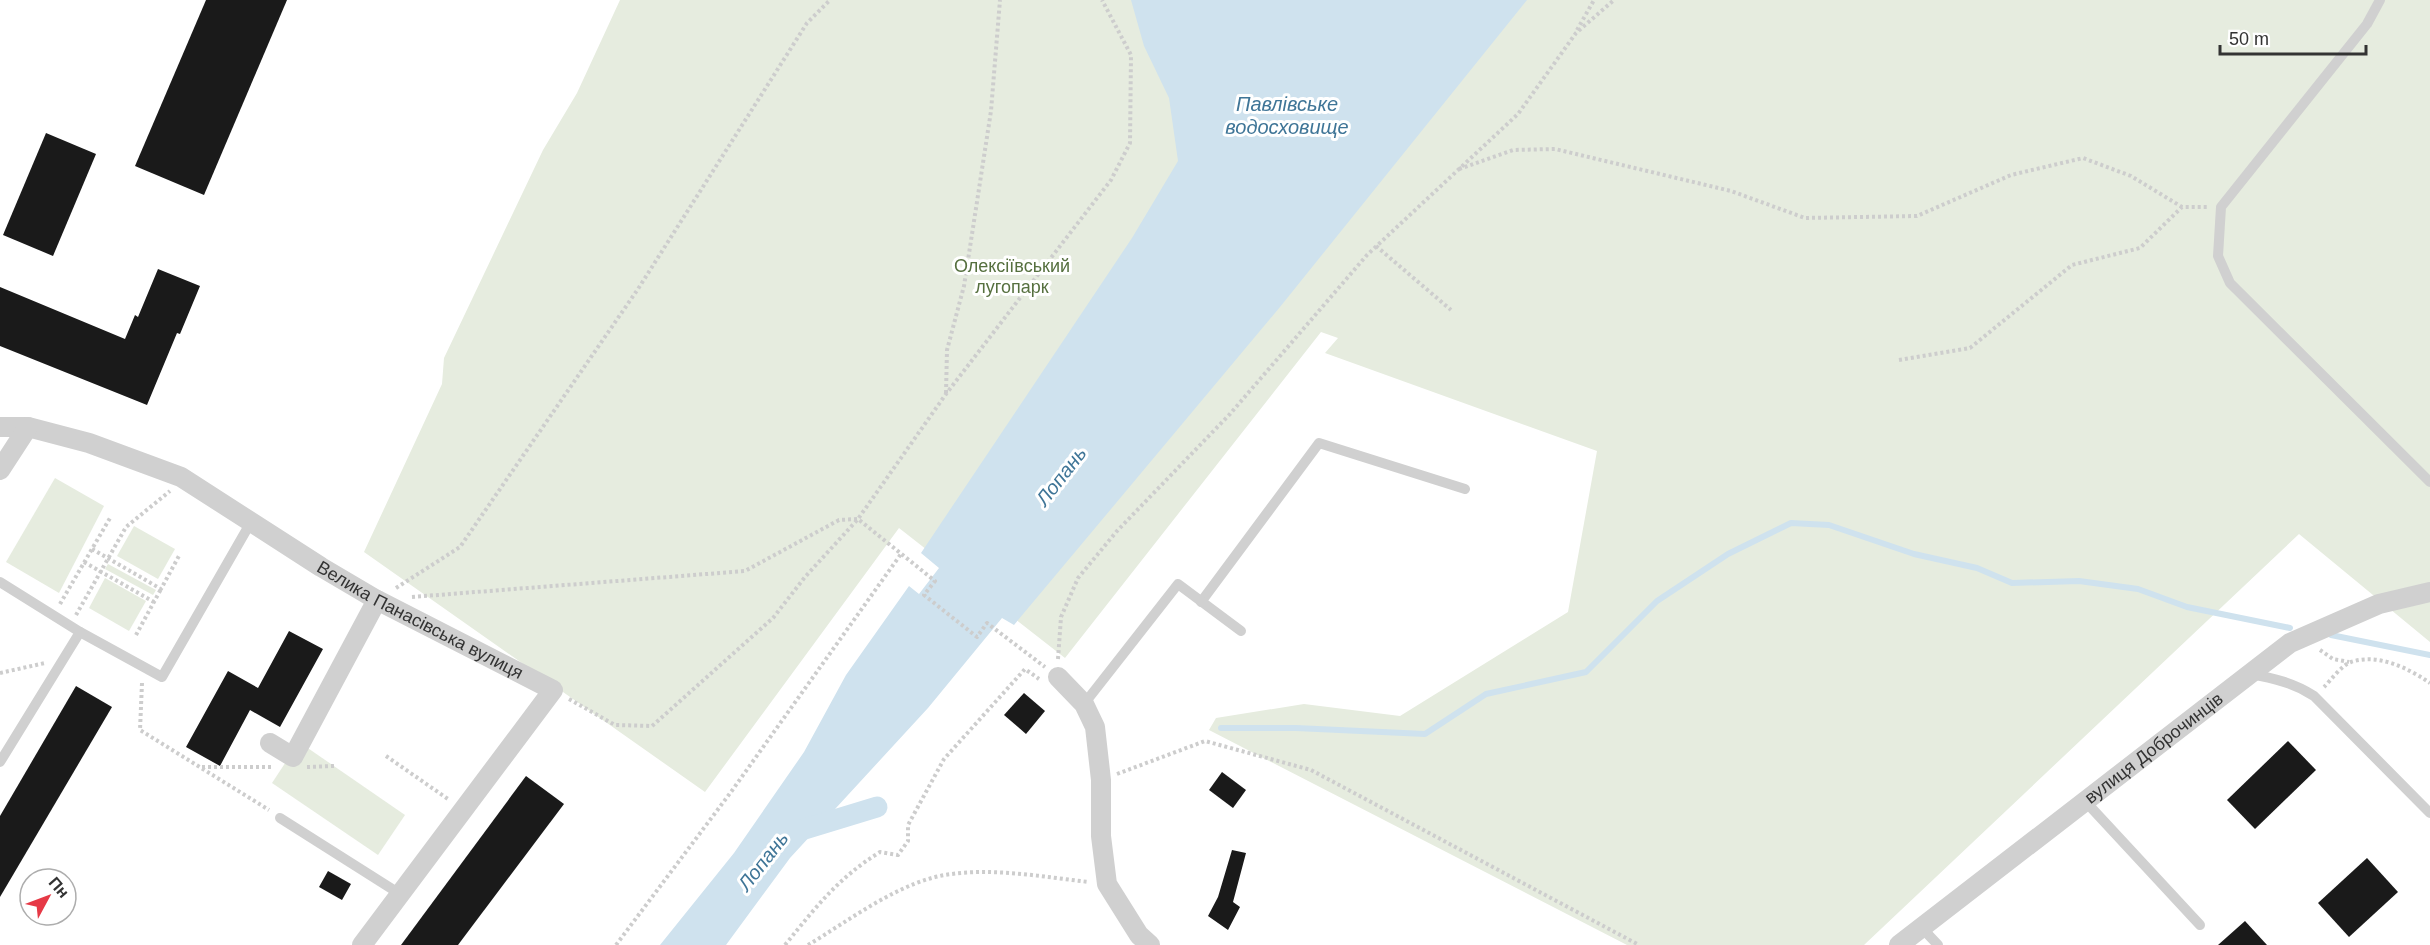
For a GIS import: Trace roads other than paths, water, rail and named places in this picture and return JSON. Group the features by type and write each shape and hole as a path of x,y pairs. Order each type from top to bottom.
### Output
{"street":[{"name":"Велика Панасівська вулиця","path":"0,427 28,427 89,443 184,479 377,600 553,690 400,894"},
{"path":"0,470 28,427"},
{"name":"вулиця Доброчинців","path":"1899,945 2290,643 2306,634 2379,604 2430,592"},
{"path":"270,743 293,756 377,600"},
{"path":"1058,677 1084,704 1095,727 1101,780 1101,836 1107,884 1139,935 1150,945"},
{"path":"362,945 400,894"}],"lane":[{"path":"2380,0 2367,24 2221,207 2218,256 2230,283 2430,482"},
{"path":"1201,602 1319,443 1465,489"},
{"path":"0,582 80,632 162,677 251,522"},
{"path":"1084,704 1178,584 1241,632"},
{"path":"0,762 80,632"},
{"path":"2249,674 2270,677 2300,686 2314,696 2430,813"},
{"path":"2085,801 2200,925"},
{"path":"280,818 400,894"},
{"path":"1922,928 1938,945"}],"water":[{"name":"Павлівське водосховище","path":"1131,0 1527,0 1280,307 1014,625 1002,618 928,708 790,858 726,945 660,945 734,853 804,752 846,675 909,586 919,594 939,568 921,553 1132,238 1178,161 1169,98 1144,46"}],"waterway":[{"path":"1221,728 1296,728 1425,734 1486,694 1586,672 1657,601 1728,554 1791,523 1829,525 1914,554 1977,568 2012,583 2079,581 2138,589 2187,607 2290,628"},
{"path":"2331,635 2430,655"},
{"name":"Лопань","path":"795,832 877,807"}],"park label":[{"name":"Олексіївський лугопарк","path":"1012,276"}]}
